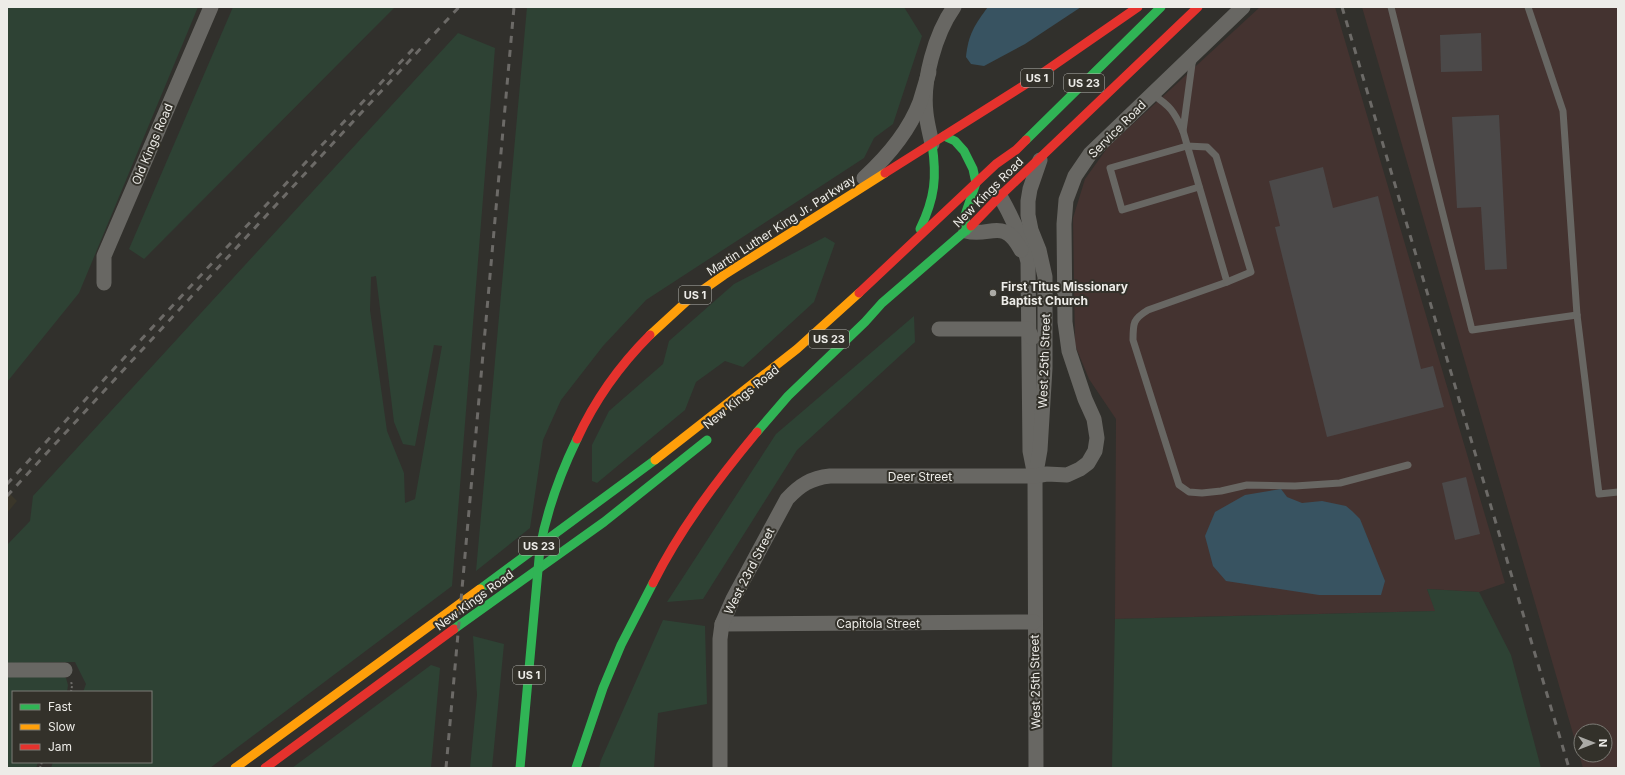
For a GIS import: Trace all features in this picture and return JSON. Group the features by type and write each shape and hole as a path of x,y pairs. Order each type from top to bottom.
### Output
{"main road":[{"name":"Martin Luther King Jr. Parkway","path":"520,768 537,582 545,526 552,498 561,474 584,422 618,370 637,348 687,301 724,275 1034,79 1138,7"},
{"name":"New Kings Road","path":"236,768 600,502 686,437 797,349 996,164 1016,150 1161,7"},
{"name":"New Kings Road","path":"857,317 863,312 882,303 966,231 1001,190 1042,156 1134,70 1198,7"},
{"path":"913,242 933,201 936,185 938,140 955,141 964,151 973,169 976,183 965,215 966,231"},
{"path":"1010,164 1016,150"},
{"path":"576,768 603,688 621,645 660,569 692,518 729,466 788,396 866,322 882,303"},
{"name":"New Kings Road","path":"265,768 604,522 713,435"}],"street":[{"name":"Old Kings Road","path":"104,283 104,256 210,7"},
{"path":"938,140 926,114 925,94 935,46 945,19 954,7"},
{"name":"Service Road","path":"1035,476 1047,474 1067,475 1080,469 1088,463 1095,451 1097,438 1094,419 1083,394 1069,351 1065,322 1064,224 1066,200 1075,176 1090,154 1243,7"},
{"path":"835,205 873,170 893,148 909,126 920,102 929,72"},
{"name":"West 25th Street","path":"1036,768 1034,622 1035,476 1040,450 1045,368 1045,277 1039,250 1031,230 1028,208 1030,189 1042,156"},
{"name":"West 25th Street","path":"1001,190 1024,245 1028,262 1030,451 1035,476"},
{"path":"966,231 972,233 992,230 1006,232 1016,241 1028,262"},
{"path":"939,329 1028,329 1036,343 1045,368"},
{"path":"686,437 695,449"},
{"name":"Deer Street","path":"806,482 830,476 1035,476"},
{"name":"West 23rd Street","path":"720,768 720,640 722,624 733,599 787,499 796,489 806,482"},
{"name":"Capitola Street","path":"722,624 1034,622"},
{"path":"391,654 408,663"},
{"path":"7,670 65,670"}],"lane":[{"path":"1391,7 1472,330 1577,315"},
{"path":"1528,7 1563,111 1577,315 1599,494 1618,492"},
{"path":"1183,131 1192,64 1197,51"},
{"path":"1151,94 1168,105 1176,116 1183,131 1226,282"},
{"path":"1199,187 1122,210 1110,168 1187,146 1207,147 1216,156 1251,272 1148,310 1138,316 1133,325 1133,340 1179,485 1189,492 1202,493 1221,491 1247,485 1295,486 1340,483 1408,465"}],"shaded area":[{"path":"1260,7 1335,7 1505,583 1479,592 1427,589 1436,611 1115,619 1116,419 1089,379 1075,345 1073,218 1085,179 1108,147"},
{"path":"1362,7 1618,7 1618,768 1583,768 1582,763 1613,763 1613,723 1573,723 1573,734"},
{"path":"7,491 17,501 7,513"}],"green space":[{"path":"7,7 198,7 79,293 7,382"},
{"path":"233,7 395,7 144,259 129,249"},
{"path":"527,7 904,7 922,36 893,124 874,138 864,158 646,300 603,346 561,400 543,440 530,528 476,571"},
{"path":"458,33 495,48 452,586 210,768 51,768 53,763 152,763 152,691 83,691 86,684 75,662 7,663 7,545 30,521 33,496","holes":["376,276 394,422 403,444 415,446 434,345 442,346 415,499 405,503 404,473 387,431 370,310 371,277"]},
{"path":"825,237 835,243 814,302 743,367 725,361 696,382 685,410 597,483 592,481 592,445 609,411 663,364 669,341 734,284"},
{"path":"914,316 915,342 797,450 703,599 667,602 776,434"},
{"path":"1427,589 1479,592 1511,655 1541,768 1112,768 1115,619 1435,611"},
{"path":"663,620 705,626 707,704 658,713 654,768 599,768 601,760"},
{"path":"473,636 504,644 492,768 470,768 477,695"},
{"path":"431,665 440,668 431,768 292,768"},
{"path":"55,674 66,678 68,685 67,691 12,691 12,763 38,763 36,768 7,768 7,675"}],"water":[{"path":"988,7 1081,7 1025,44 984,66 971,64 966,57 968,42 976,24"},
{"path":"1281,489 1287,497 1302,503 1322,501 1346,506 1360,519 1385,581 1381,595 1319,595 1226,581 1213,566 1205,536 1215,512 1245,495"}],"building":[{"path":"1481,33 1482,71 1441,72 1440,35"},
{"path":"1499,115 1507,269 1485,270 1481,207 1457,208 1452,117"},
{"path":"1323,167 1333,208 1378,196 1421,369 1433,366 1444,407 1327,437 1275,227 1280,226 1269,181"},
{"path":"1466,477 1480,534 1455,540 1442,483"}],"railway":[{"path":"7,496 459,7"},
{"path":"446,768 514,7"},
{"path":"1342,7 1569,768"},
{"path":"7,484 415,47"}],"traffic: fast":[{"path":"1026,140 1161,7"},
{"path":"944,136 955,141 964,151 973,169 976,183 965,215 966,231"},
{"path":"920,229 929,207 934,187 934,156 932,144"},
{"path":"757,432 788,396 865,322 882,303 971,226"},
{"path":"520,768 540,548 546,520 555,492 577,439"},
{"path":"454,629 604,522 707,440"},
{"path":"480,589 655,460"},
{"path":"576,768 603,688 621,645 653,583"}],"traffic: slow":[{"path":"650,335 687,301 724,275 885,173"},
{"path":"655,460 797,349 859,293"},
{"path":"235,768 480,589"}],"traffic: jam":[{"path":"885,173 1034,79 1138,7"},
{"path":"971,226 1000,196 1198,7"},
{"path":"859,293 996,164 1016,150 1026,140"},
{"path":"577,439 600,397 618,371 650,335"},
{"path":"653,583 675,543 700,505 757,432"},
{"path":"265,768 454,629"}],"place":[{"name":"First Titus Missionary Baptist Church","path":"993,293"}]}
